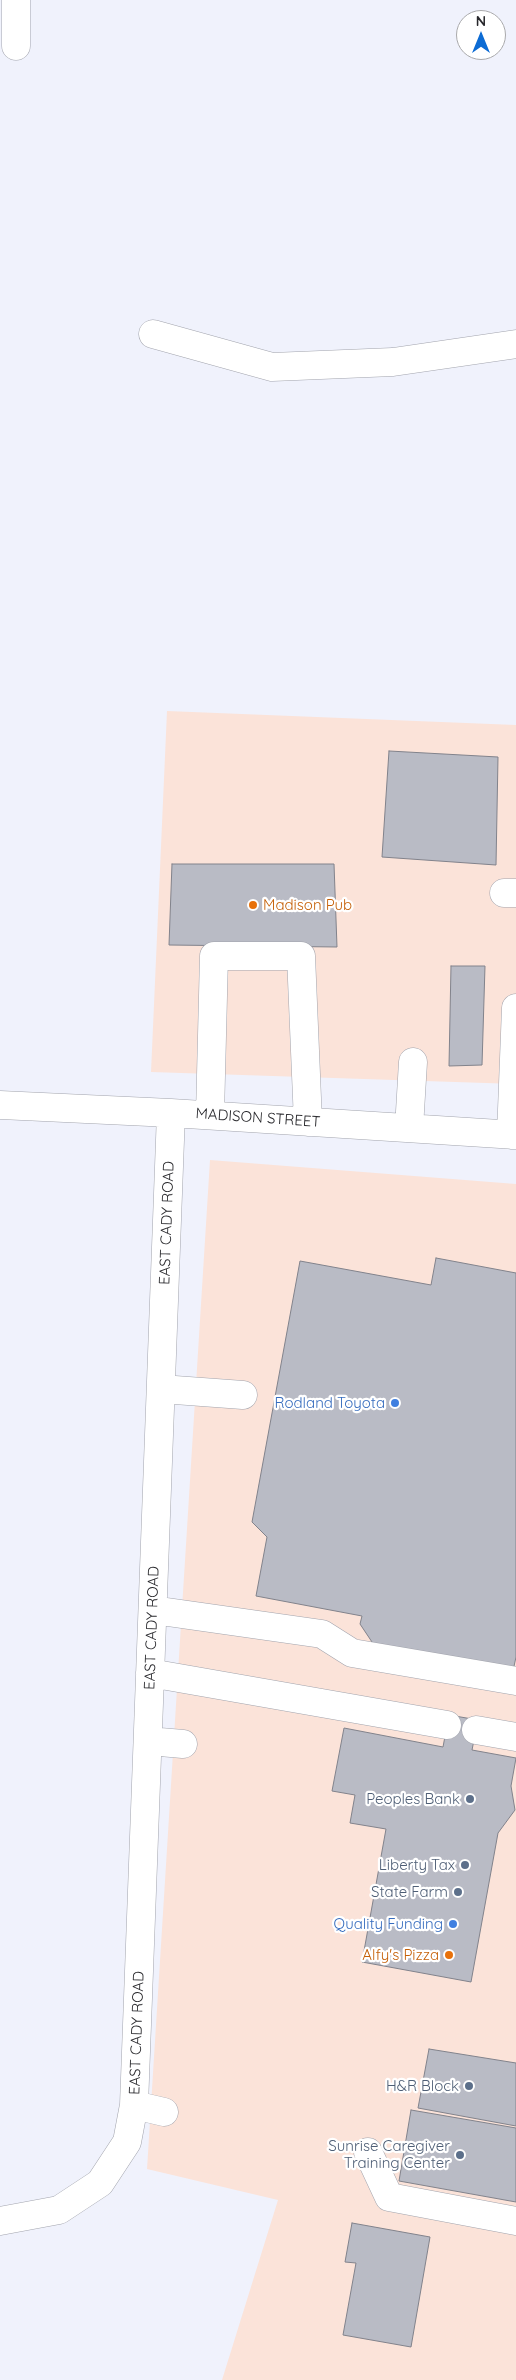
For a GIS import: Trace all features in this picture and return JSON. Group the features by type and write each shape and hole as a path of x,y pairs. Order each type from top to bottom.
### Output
{"street":[{"path":"16,0 16,46"},
{"path":"152,334 272,367 393,362 516,344"},
{"path":"210,1116 214,956 302,956 308,1122"},
{"path":"514,1135 516,1008"},
{"path":"409,1128 413,1062"},
{"name":"MADISON STREET","path":"0,1105 171,1113 514,1135"},
{"name":"EAST CADY ROAD","path":"0,2221 59,2210 100,2182 126,2142 134,2105 171,1113"},
{"path":"161,1389 243,1395"},
{"path":"152,1610 322,1634 352,1653 516,1681"},
{"path":"150,1673 447,1725"},
{"path":"476,1730 516,1737"},
{"path":"148,1741 183,1744"},
{"path":"134,2105 164,2112"},
{"path":"368,2152 390,2198 516,2221"}],"shaded area":[{"path":"167,711 516,725 516,1084 151,1072"},
{"path":"210,1160 516,1184 516,2380 222,2380 278,2200 147,2169"}],"building":[{"path":"389,751 498,757 496,865 382,857"},
{"name":"Madison Pub","path":"172,864 334,864 337,947 169,945"},
{"path":"451,966 485,966 482,1065 449,1066"},
{"name":"Rodland Toyota","path":"436,1258 516,1273 516,1657 513,1671 374,1645 360,1624 362,1616 256,1596 267,1537 252,1522 300,1261 431,1285"},
{"path":"449,1715 478,1720 472,1750 516,1758 511,1786 515,1810 498,1833 471,1982 362,1962 386,1829 350,1823 355,1795 332,1791 344,1728 443,1747"},
{"name":"H&R Block","path":"429,2049 516,2063 516,2126 418,2108"},
{"name":"Sunrise Caregiver Training Center","path":"411,2110 516,2128 516,2202 399,2181"},
{"path":"352,2223 430,2237 411,2347 343,2335 356,2263 345,2262"}],"place":[{"name":"Madison Pub","path":"253,905"},
{"name":"Rodland Toyota","path":"395,1403"},
{"name":"Peoples Bank","path":"470,1799"},
{"name":"Liberty Tax","path":"465,1865"},
{"name":"State Farm","path":"458,1892"},
{"name":"Quality Funding","path":"453,1924"},
{"name":"Alfy's Pizza","path":"449,1955"},
{"name":"H&R Block","path":"469,2086"},
{"name":"Sunrise Caregiver Training Center","path":"460,2155"}]}
